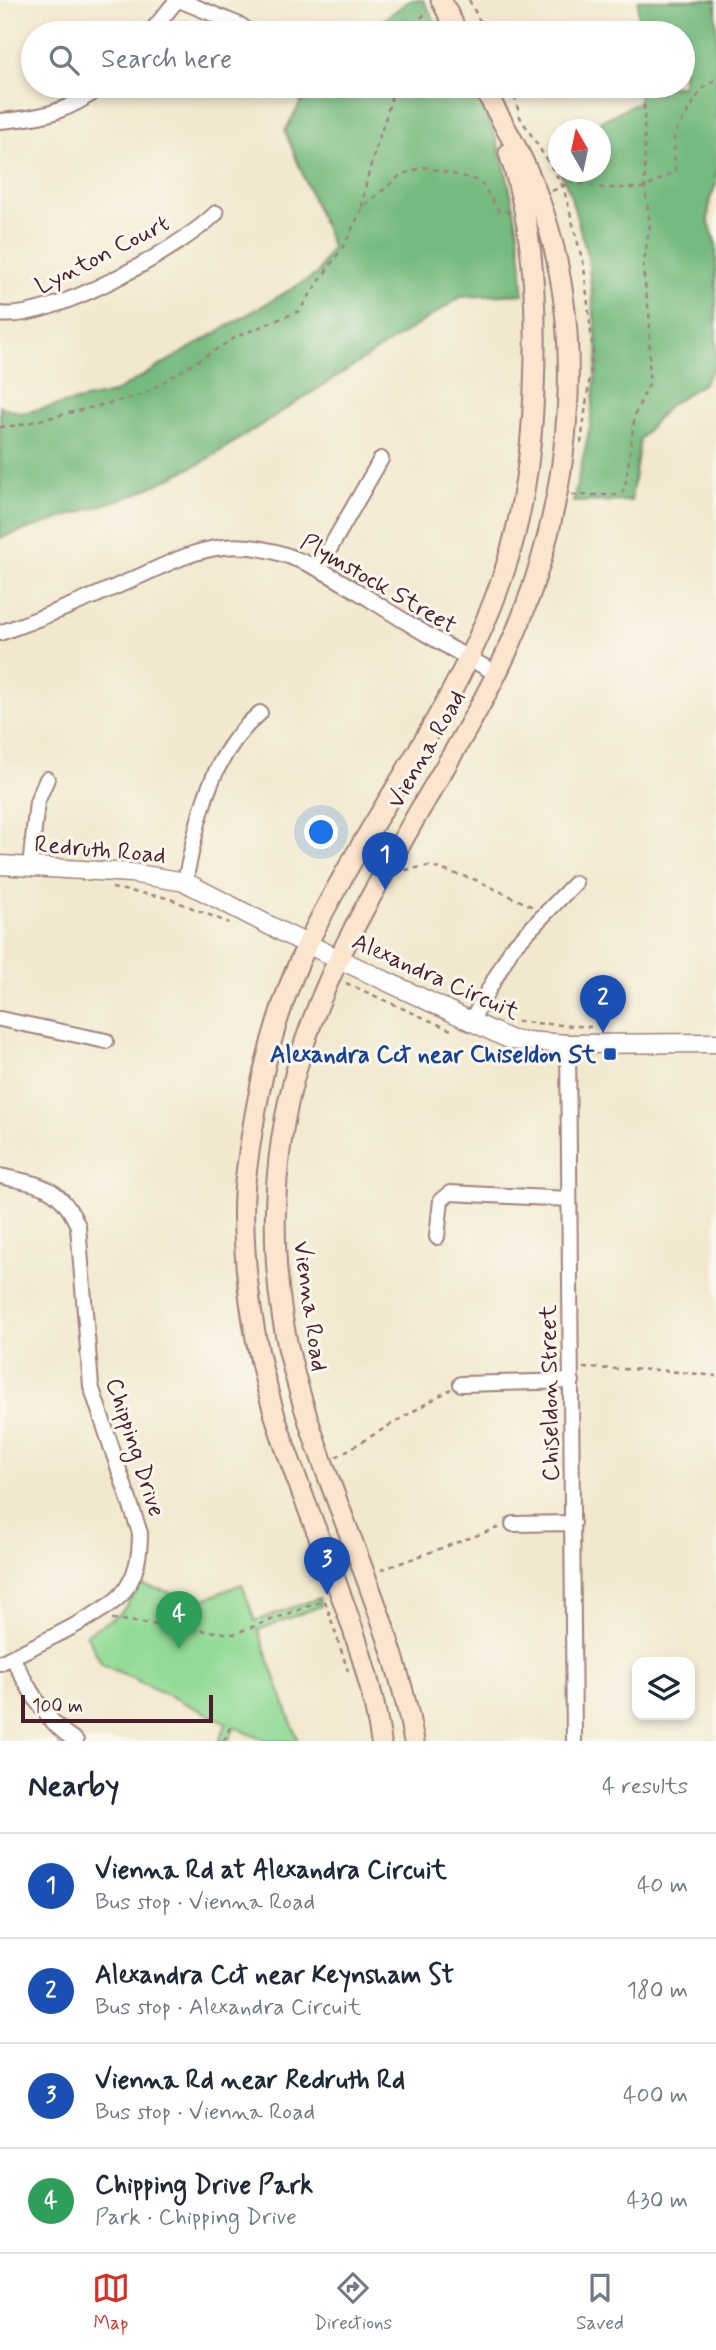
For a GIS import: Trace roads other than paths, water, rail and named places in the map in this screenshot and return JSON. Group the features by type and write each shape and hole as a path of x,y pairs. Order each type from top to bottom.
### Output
{"main road":[{"path":"435,5 448,21"},
{"name":"Vienna Road","path":"414,1741 394,1659 365,1576 334,1462 293,1370 277,1271 276,1186 289,1095 313,1014 337,958 496,673 520,621 538,570 557,493 568,371 564,307 554,250 531,200 516,141 490,98"},
{"name":"Vienna Road","path":"381,1741 363,1667 266,1385 254,1333 244,1236 244,1188 263,1076 274,1031 307,944 469,658 501,581 516,533 531,454 534,414 531,200"}],"street":[{"path":"160,21 178,0 230,21"},
{"path":"0,121 48,117 87,98"},
{"name":"Lynton Court","path":"0,314 36,313 66,303 197,232 216,213"},
{"path":"318,569 382,459"},
{"name":"Plymstock Street","path":"0,633 62,610 188,556 223,547 256,547 286,555 318,569 496,673"},
{"path":"185,882 207,792 220,761 238,732 260,713"},
{"path":"30,867 37,802 47,779"},
{"name":"Redruth Road","path":"0,865 131,873 185,882 307,944"},
{"path":"470,1023 512,948 575,883"},
{"name":"Alexandra Circuit","path":"307,944 511,1040 568,1044 716,1043"},
{"path":"0,1019 106,1041"},
{"name":"Chiseldon Street","path":"568,1044 574,1741"},
{"name":"Chipping Drive","path":"0,1176 47,1188 68,1204 78,1226 91,1386 141,1533 140,1554 134,1574 121,1595 97,1612 6,1660"},
{"path":"437,1237 441,1200 450,1193 569,1199"},
{"path":"461,1384 572,1375"},
{"path":"513,1524 573,1523"},
{"path":"6,1660 39,1707 60,1731 76,1741"}],"place":[{"name":"Vienna Rd at Alexandra Circuit","path":"385,890"},
{"name":"Alexandra Cct near Keynsham St","path":"603,1033"},
{"name":"Alexandra Cct near Chiseldon St","path":"610,1054"},
{"name":"Vienna Rd near Redruth Rd","path":"327,1595"},
{"name":"Chipping Drive Park","path":"179,1649"}]}
